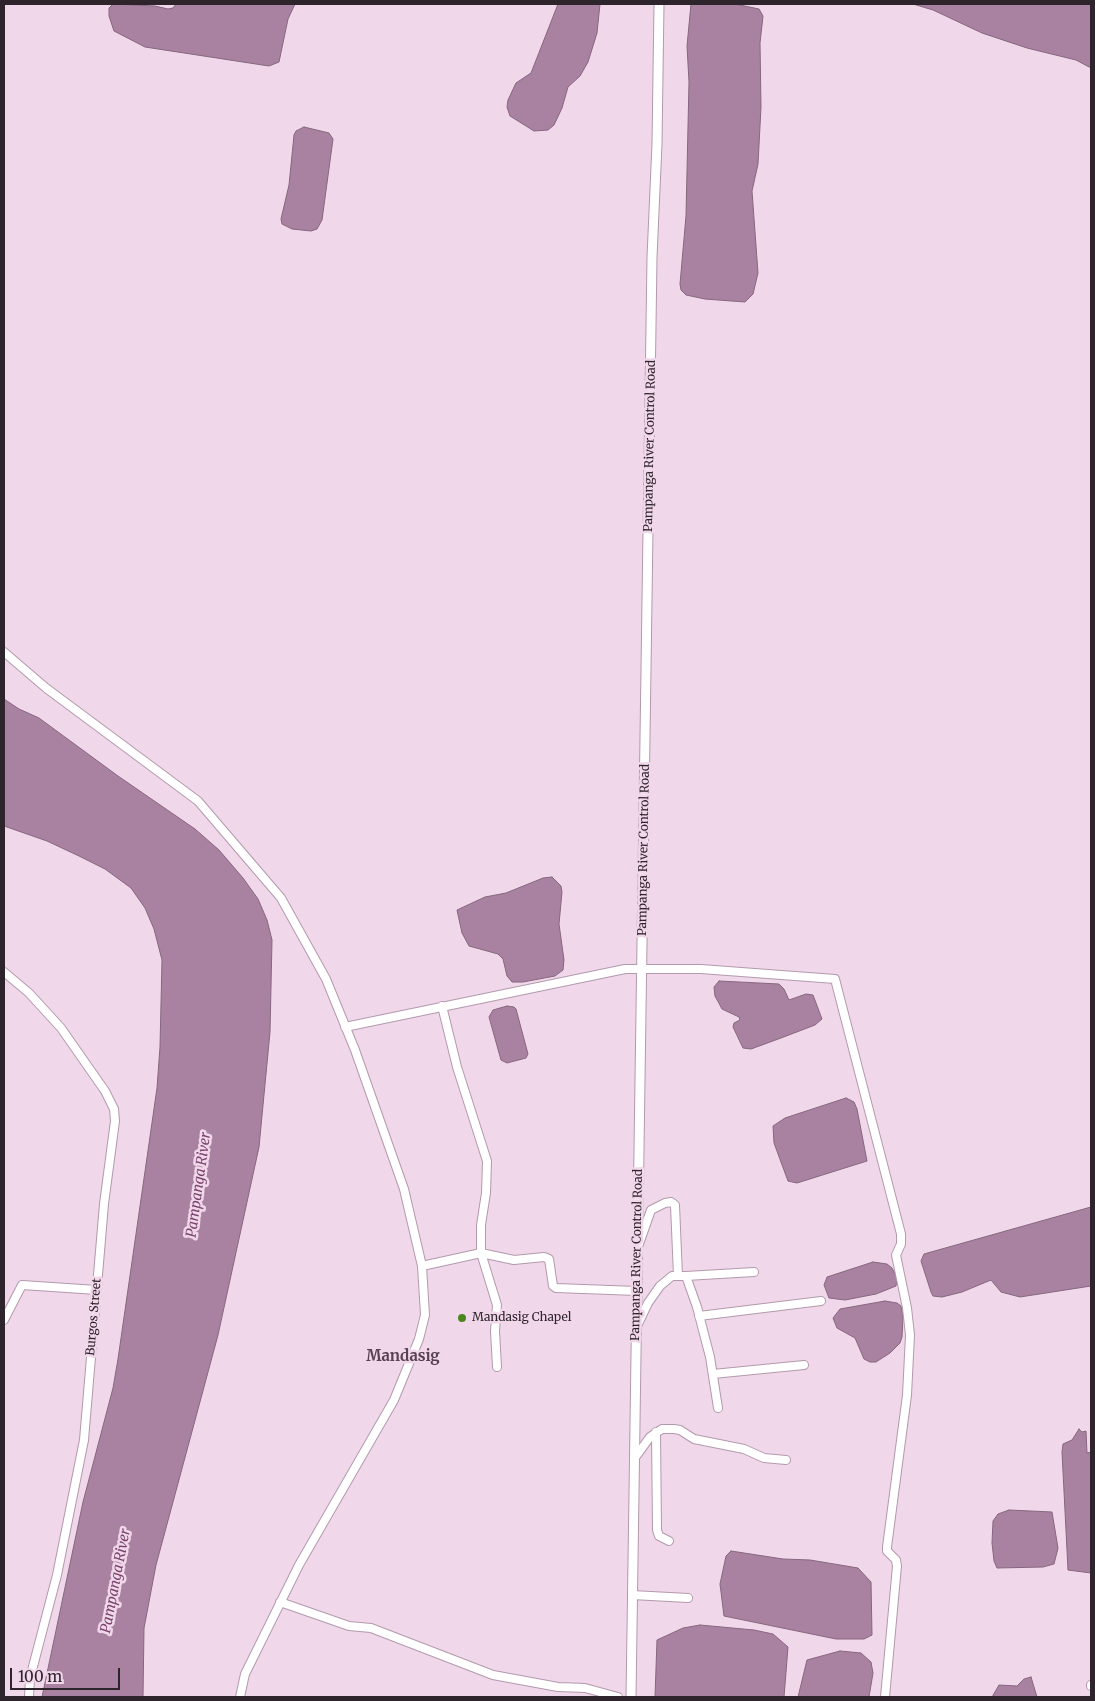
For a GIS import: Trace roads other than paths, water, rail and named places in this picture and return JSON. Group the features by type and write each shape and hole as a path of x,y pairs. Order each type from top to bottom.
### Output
{"main road":[{"name":"Pampanga River Control Road","path":"631,1697 652,257 657,144 659,4"}],"street":[{"path":"4,652 46,688 208,810 281,898 326,979 345,1027 404,1189 422,1266 425,1315 419,1339 398,1391 299,1565 244,1674 240,1697"},
{"path":"345,1027 611,971 701,969 835,979 901,1234 901,1244 896,1255 907,1308 910,1336 907,1395 887,1547 887,1551 896,1560 898,1566 885,1697"},
{"name":"Burgos Street","path":"4,972 29,993 60,1028 105,1091 114,1109 115,1122 106,1183 84,1440 58,1575 30,1678 29,1697"},
{"path":"442,1006 457,1067 487,1161 486,1193 481,1224 481,1253 497,1305 495,1331 498,1367"},
{"path":"638,1248 648,1213 670,1202 675,1205 682,1276 699,1316 718,1408"},
{"path":"422,1266 481,1253 514,1260 544,1257 550,1259 553,1286 556,1288 636,1291"},
{"path":"636,1327 648,1303 660,1286 672,1276 754,1272"},
{"path":"4,1320 22,1285 97,1290"},
{"path":"699,1316 821,1301"},
{"path":"712,1374 804,1365"},
{"path":"634,1460 646,1440 662,1429 680,1430 694,1439 744,1449 764,1458 786,1460"},
{"path":"656,1432 657,1530 659,1536 669,1541"},
{"path":"632,1595 688,1598"},
{"path":"280,1602 349,1626 371,1628 493,1675 558,1687 585,1688 618,1697"}],"water":[{"path":"113,4 155,6 168,9 173,8 176,4 295,4 288,19 279,62 269,66 145,47 114,31 109,16 109,8"},
{"path":"558,4 600,4 597,33 588,62 580,76 568,87 562,108 554,125 548,130 534,131 510,116 507,107 508,100 516,83 531,73"},
{"path":"691,4 735,4 759,9 763,16 760,43 761,107 758,164 752,191 758,273 753,294 745,302 705,299 686,295 681,290 686,216 689,82 687,46"},
{"path":"913,4 1091,4 1091,68 1076,60 1027,48 982,33 933,10"},
{"path":"304,127 329,133 333,139 322,220 317,229 311,231 292,229 282,224 281,219 289,185 294,135 296,131"},
{"name":"Pampanga River","path":"4,699 19,709 39,718 195,829 219,850 258,899 267,920 272,940 270,1032 259,1147 218,1335 156,1565 144,1628 143,1697 42,1697 83,1502 113,1388 118,1359 157,1088 162,960 154,929 145,908 131,888 105,869 79,856 47,841 4,826"},
{"path":"552,877 561,886 562,892 559,924 564,960 563,970 555,976 523,982 512,982 507,976 503,959 498,954 469,946 462,933 457,910 485,897 506,893 543,878"},
{"path":"719,981 779,984 784,989 789,1000 806,994 813,995 822,1019 815,1025 781,1038 751,1049 743,1048 733,1027 734,1023 740,1020 739,1017 722,1009 715,996 714,987"},
{"path":"507,1006 516,1009 528,1054 526,1058 507,1063 501,1060 489,1017 493,1010"},
{"path":"846,1098 854,1102 857,1109 867,1161 797,1183 788,1181 774,1143 773,1126 785,1118"},
{"path":"1091,1207 1091,1286 1020,1297 1001,1292 991,1280 962,1292 942,1297 933,1296 921,1261 924,1254"},
{"path":"873,1262 887,1264 892,1268 897,1278 896,1286 876,1294 845,1300 829,1298 824,1285 827,1277"},
{"path":"885,1301 897,1303 901,1306 903,1317 902,1337 900,1343 890,1353 876,1362 870,1362 864,1359 855,1338 837,1328 833,1318 840,1309"},
{"path":"1079,1429 1082,1432 1086,1431 1087,1453 1091,1452 1091,1573 1068,1570 1062,1452 1063,1444 1072,1440"},
{"path":"1009,1510 1052,1512 1058,1548 1054,1564 1043,1567 997,1568 994,1561 992,1543 993,1521 998,1514"},
{"path":"731,1551 783,1559 810,1560 858,1568 871,1582 872,1635 864,1639 836,1639 724,1616 720,1584 726,1556"},
{"path":"700,1625 754,1630 773,1634 788,1647 784,1697 655,1697 657,1640 683,1628"},
{"path":"840,1651 861,1653 871,1662 873,1673 869,1697 798,1697 807,1660"},
{"path":"1031,1677 1037,1697 992,1697 999,1685 1017,1686 1024,1679"}],"place":[{"name":"Mandasig Chapel","path":"462,1318"}],"district":[{"name":"Mandasig","path":"403,1357"}]}
